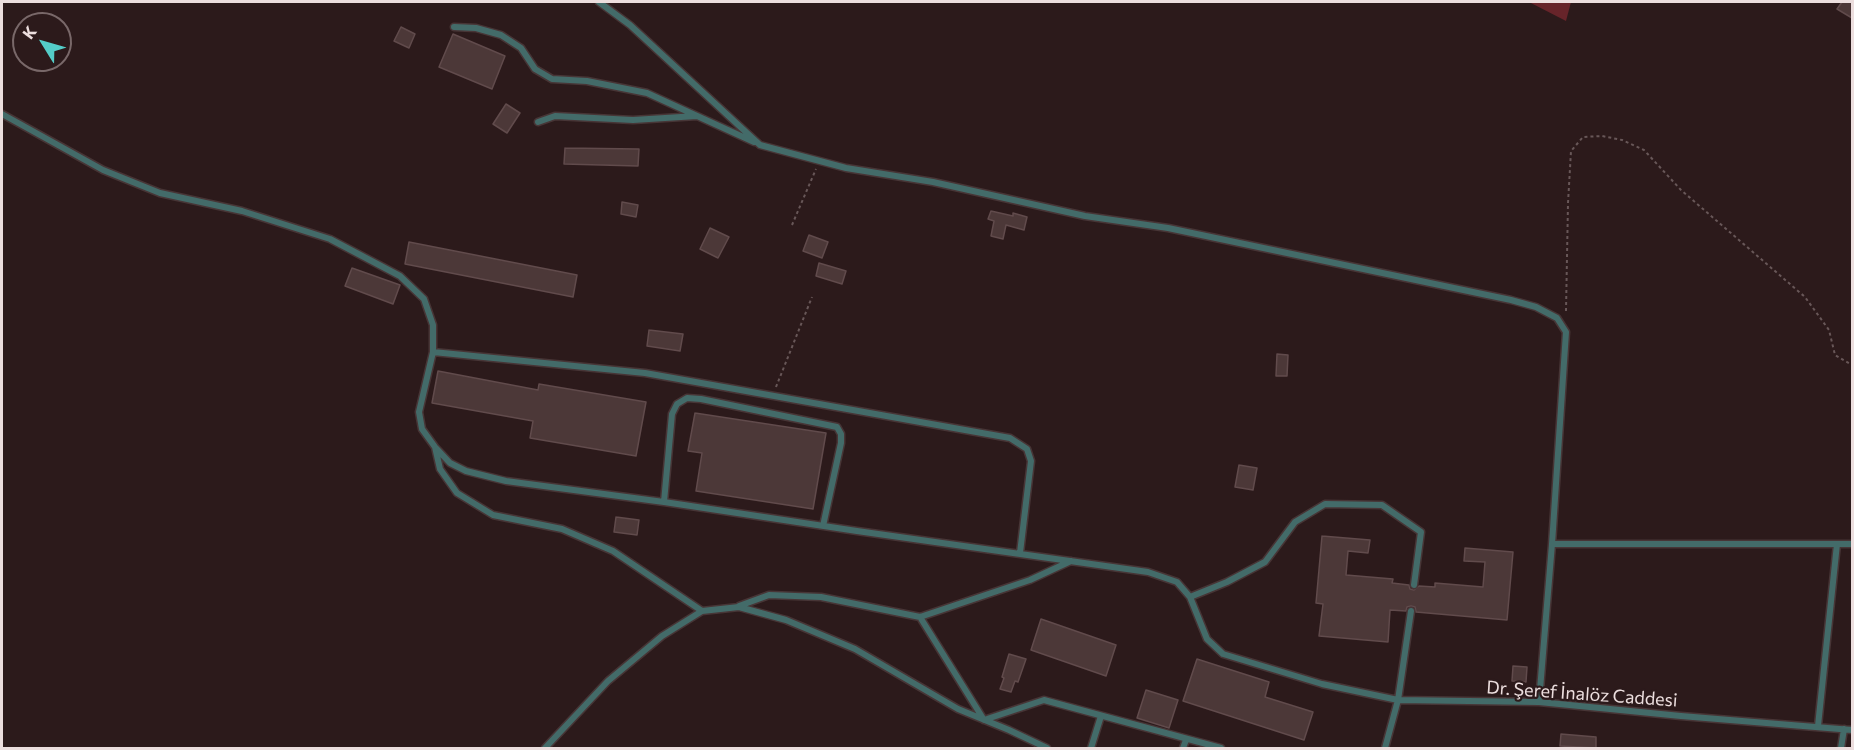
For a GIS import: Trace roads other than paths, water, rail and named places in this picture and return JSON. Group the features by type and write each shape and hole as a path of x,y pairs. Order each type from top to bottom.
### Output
{"lane":[{"path":"598,2 630,25 760,144"},
{"path":"454,27 476,28 501,35 521,48 535,69 552,79 587,81 647,93 760,144 819,161 846,168 933,182 1085,216 1168,228 1511,300 1536,307 1557,318 1566,332 1539,702"},
{"path":"2,114 103,170 160,193 242,211 330,239 400,276 424,299 433,325 433,352 418,412 422,429 450,463 466,471 506,481 1148,572 1177,582 1190,597 1227,582 1265,562 1295,522 1325,504 1382,505 1421,532 1414,585"},
{"path":"538,122 555,117 633,120 697,116"},
{"path":"433,352 645,373 1010,438 1027,449 1031,461 1020,553"},
{"path":"664,502 672,414 677,404 687,398 701,399 837,427 841,434 841,443 823,526"},
{"path":"435,447 440,469 457,493 493,515 562,529 613,551 702,611"},
{"path":"1552,544 1852,544"},
{"path":"1818,726 1837,544"},
{"path":"545,748 608,681 662,636 702,611 739,607 769,595 821,597 920,617 1030,580 1071,561"},
{"name":"Dr. Şeref İnalöz Caddesi","path":"1190,597 1207,639 1223,654 1323,684 1398,700 1539,702 1852,730"},
{"path":"739,607 786,620 855,649 958,709 1047,748"},
{"path":"1385,748 1398,700 1411,611"},
{"path":"920,617 984,720"},
{"path":"984,720 1044,700 1221,748"},
{"path":"1091,748 1101,716"},
{"path":"1841,748 1844,729"},
{"path":"1183,748 1186,740"}]}
